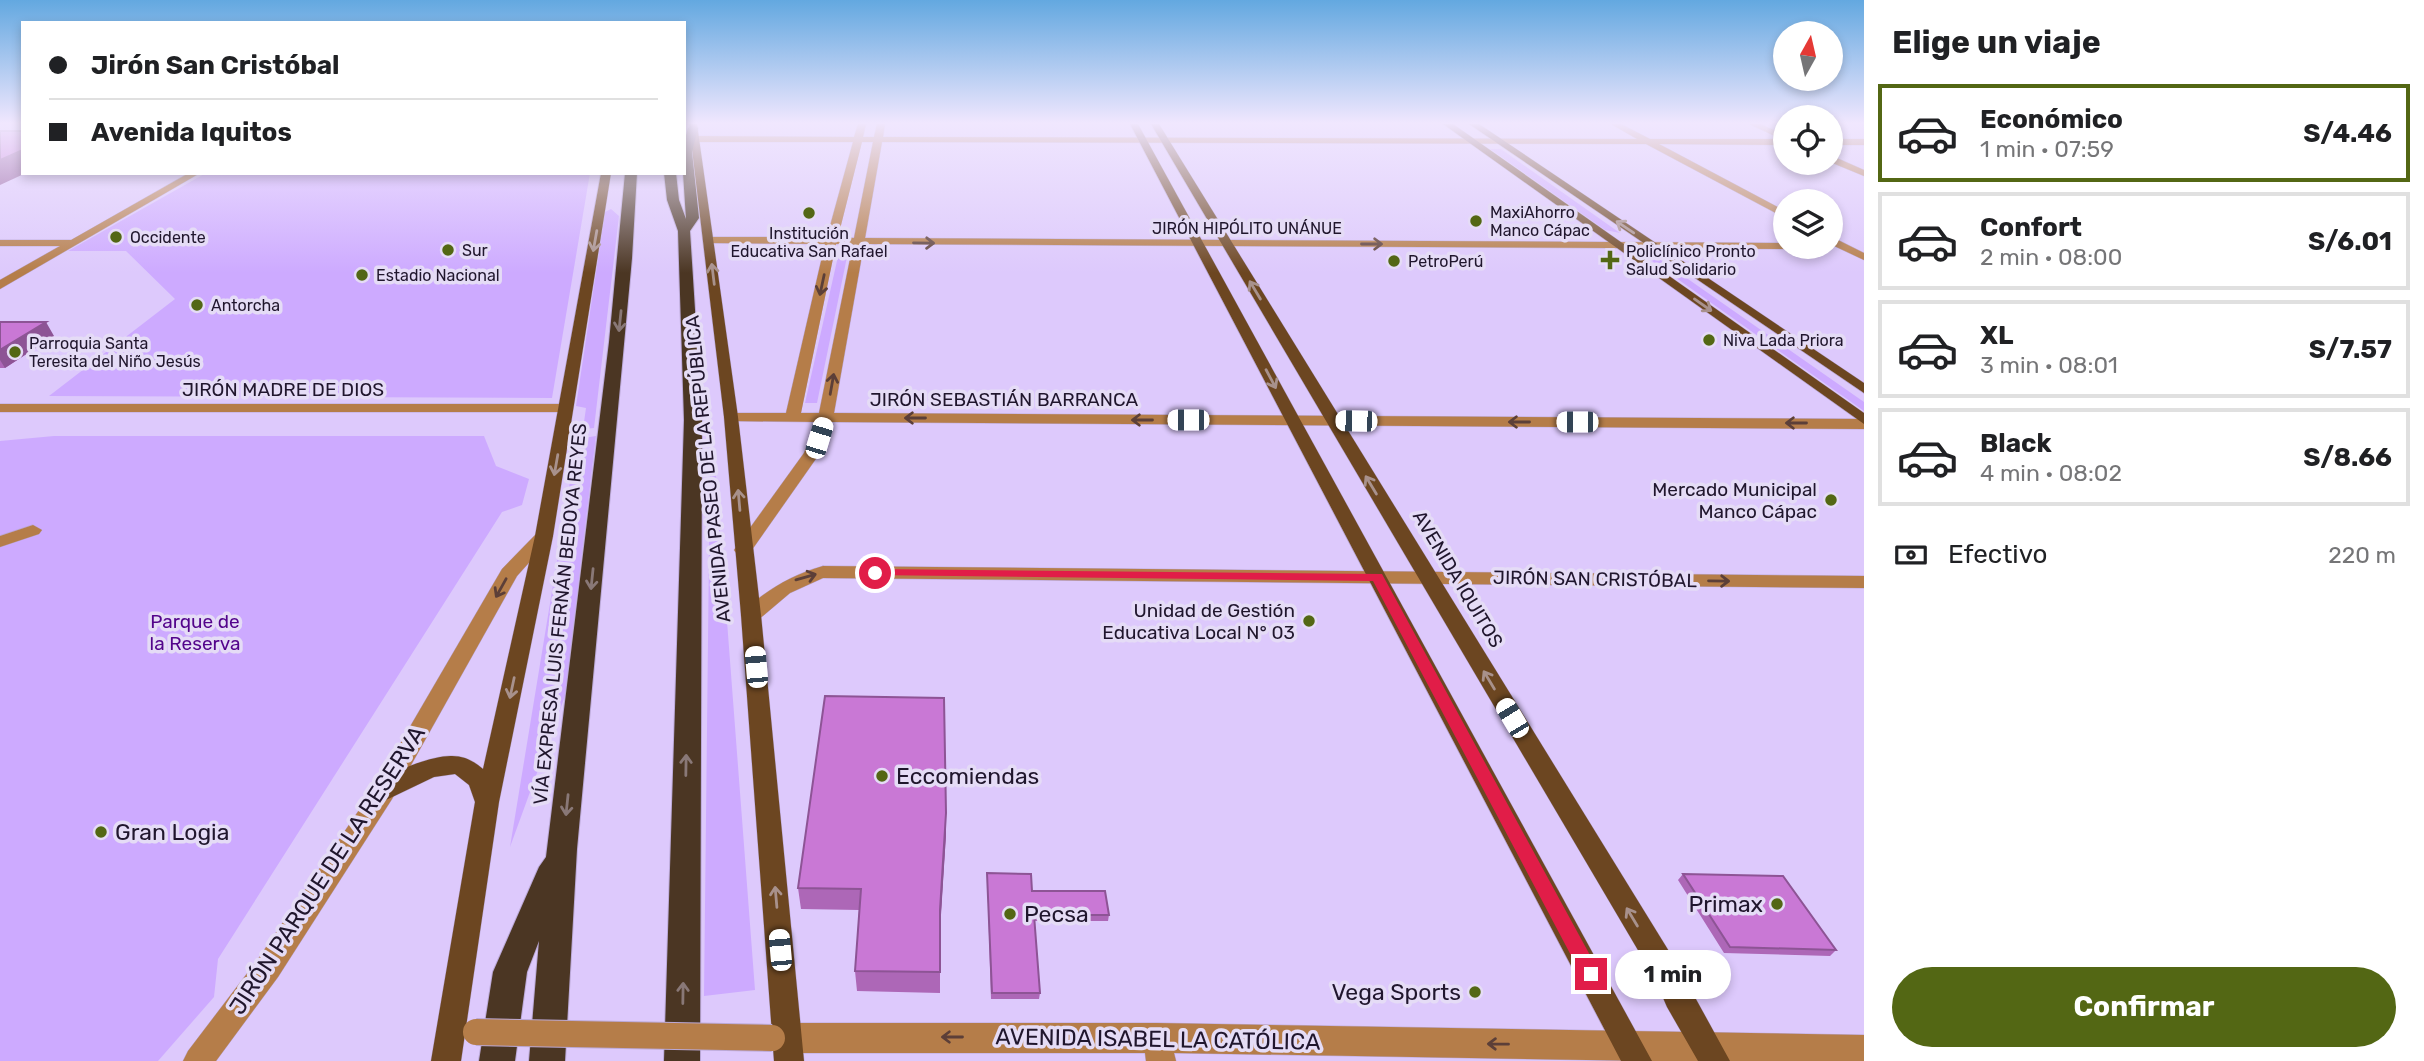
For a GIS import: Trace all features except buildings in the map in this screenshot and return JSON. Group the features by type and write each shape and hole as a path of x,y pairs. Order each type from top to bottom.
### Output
{"highway":[{"path":"684,231 693,218 689,174"},
{"path":"617,175 618,195 629,204"},
{"name":"VÍA EXPRESA LUIS FERNÁN BEDOYA REYES","path":"547,1061 562,849 609,429 631,175"},
{"path":"670,175 673,200 684,231 693,420 682,1061"},
{"path":"497,1061 510,972 562,849"}],"main road":[{"name":"AVENIDA PASEO DE LA REPÚBLICA","path":"699,174 732,417 751,615 783,1046"},
{"path":"1161,174 1633,1054"},
{"name":"AVENIDA IQUITOS","path":"1185,174 1665,970 1711,1054"},
{"path":"1518,174 1864,422"},
{"path":"1545,174 1864,389"},
{"path":"446,1061 463,1031 487,802 544,536 606,175"},
{"path":"384,792 425,769 457,767 469,770 476,777 487,802"}],"street":[{"path":"793,417 831,242 850,174"},
{"path":"743,550 812,453 826,417 871,174"},
{"path":"1707,174 1773,209"},
{"path":"0,273 175,175"},
{"path":"0,285 193,175"},
{"name":"JIRÓN HIPÓLITO UNÁNUE","path":"708,240 1773,246"},
{"path":"0,243 75,243"},
{"path":"1843,246 1864,246"},
{"path":"1843,246 1864,257"},
{"name":"JIRÓN MADRE DE DIOS","path":"0,408 566,408"},
{"name":"JIRÓN SEBASTIÁN BARRANCA","path":"732,417 1864,422"},
{"path":"0,542 33,530"},
{"name":"JIRÓN PARQUE DE LA RESERVA","path":"198,1061 268,968 384,792 509,573 544,536"},
{"name":"JIRÓN SAN CRISTÓBAL","path":"751,615 785,585 823,572 1864,582"},
{"name":"AVENIDA ISABEL LA CATÓLICA","path":"463,1031 783,1046 1633,1054 1864,1050"}],"green space":[{"path":"1525,174 1536,174 1620,233 1605,230"},
{"name":"Estadio Nacional","path":"202,175 590,175 552,398 49,396 175,299 126,251 68,251"},
{"path":"611,209 619,216 594,428 583,429 586,408 576,406 605,212"},
{"path":"839,252 848,252 817,403 805,403"},
{"path":"1645,256 1655,256 1864,402 1864,411"},
{"name":"Parque de la Reserva","path":"54,436 484,436 496,466 529,479 522,505 502,512 218,959 214,997 158,1061 0,1061 0,441"},
{"path":"596,436 565,696 510,847 577,439"},
{"path":"710,462 715,463 755,990 704,996"}],"place":[{"name":"Institución Educativa San Rafael","path":"809,213"},
{"name":"MaxiAhorro Manco Cápac","path":"1476,221"},
{"name":"Occidente","path":"116,237"},
{"name":"Sur","path":"448,250"},
{"name":"Policlínico Pronto Salud Solidario","path":"1610,260"},
{"name":"PetroPerú","path":"1394,261"},
{"name":"Estadio Nacional","path":"362,275"},
{"name":"Antorcha","path":"197,305"},
{"name":"Niva Lada Priora","path":"1709,340"},
{"name":"Parroquia Santa Teresita del Niño Jesús","path":"15,352"},
{"name":"Mercado Municipal Manco Cápac","path":"1831,500"},
{"name":"Unidad de Gestión Educativa Local N° 03","path":"1309,621"},
{"name":"Eccomiendas","path":"882,776"},
{"name":"Gran Logia","path":"101,832"},
{"name":"Primax","path":"1777,904"},
{"name":"Pecsa","path":"1010,914"},
{"name":"Vega Sports","path":"1475,992"}],"route":[{"path":"875,573 1377,577 1591,974"}]}
